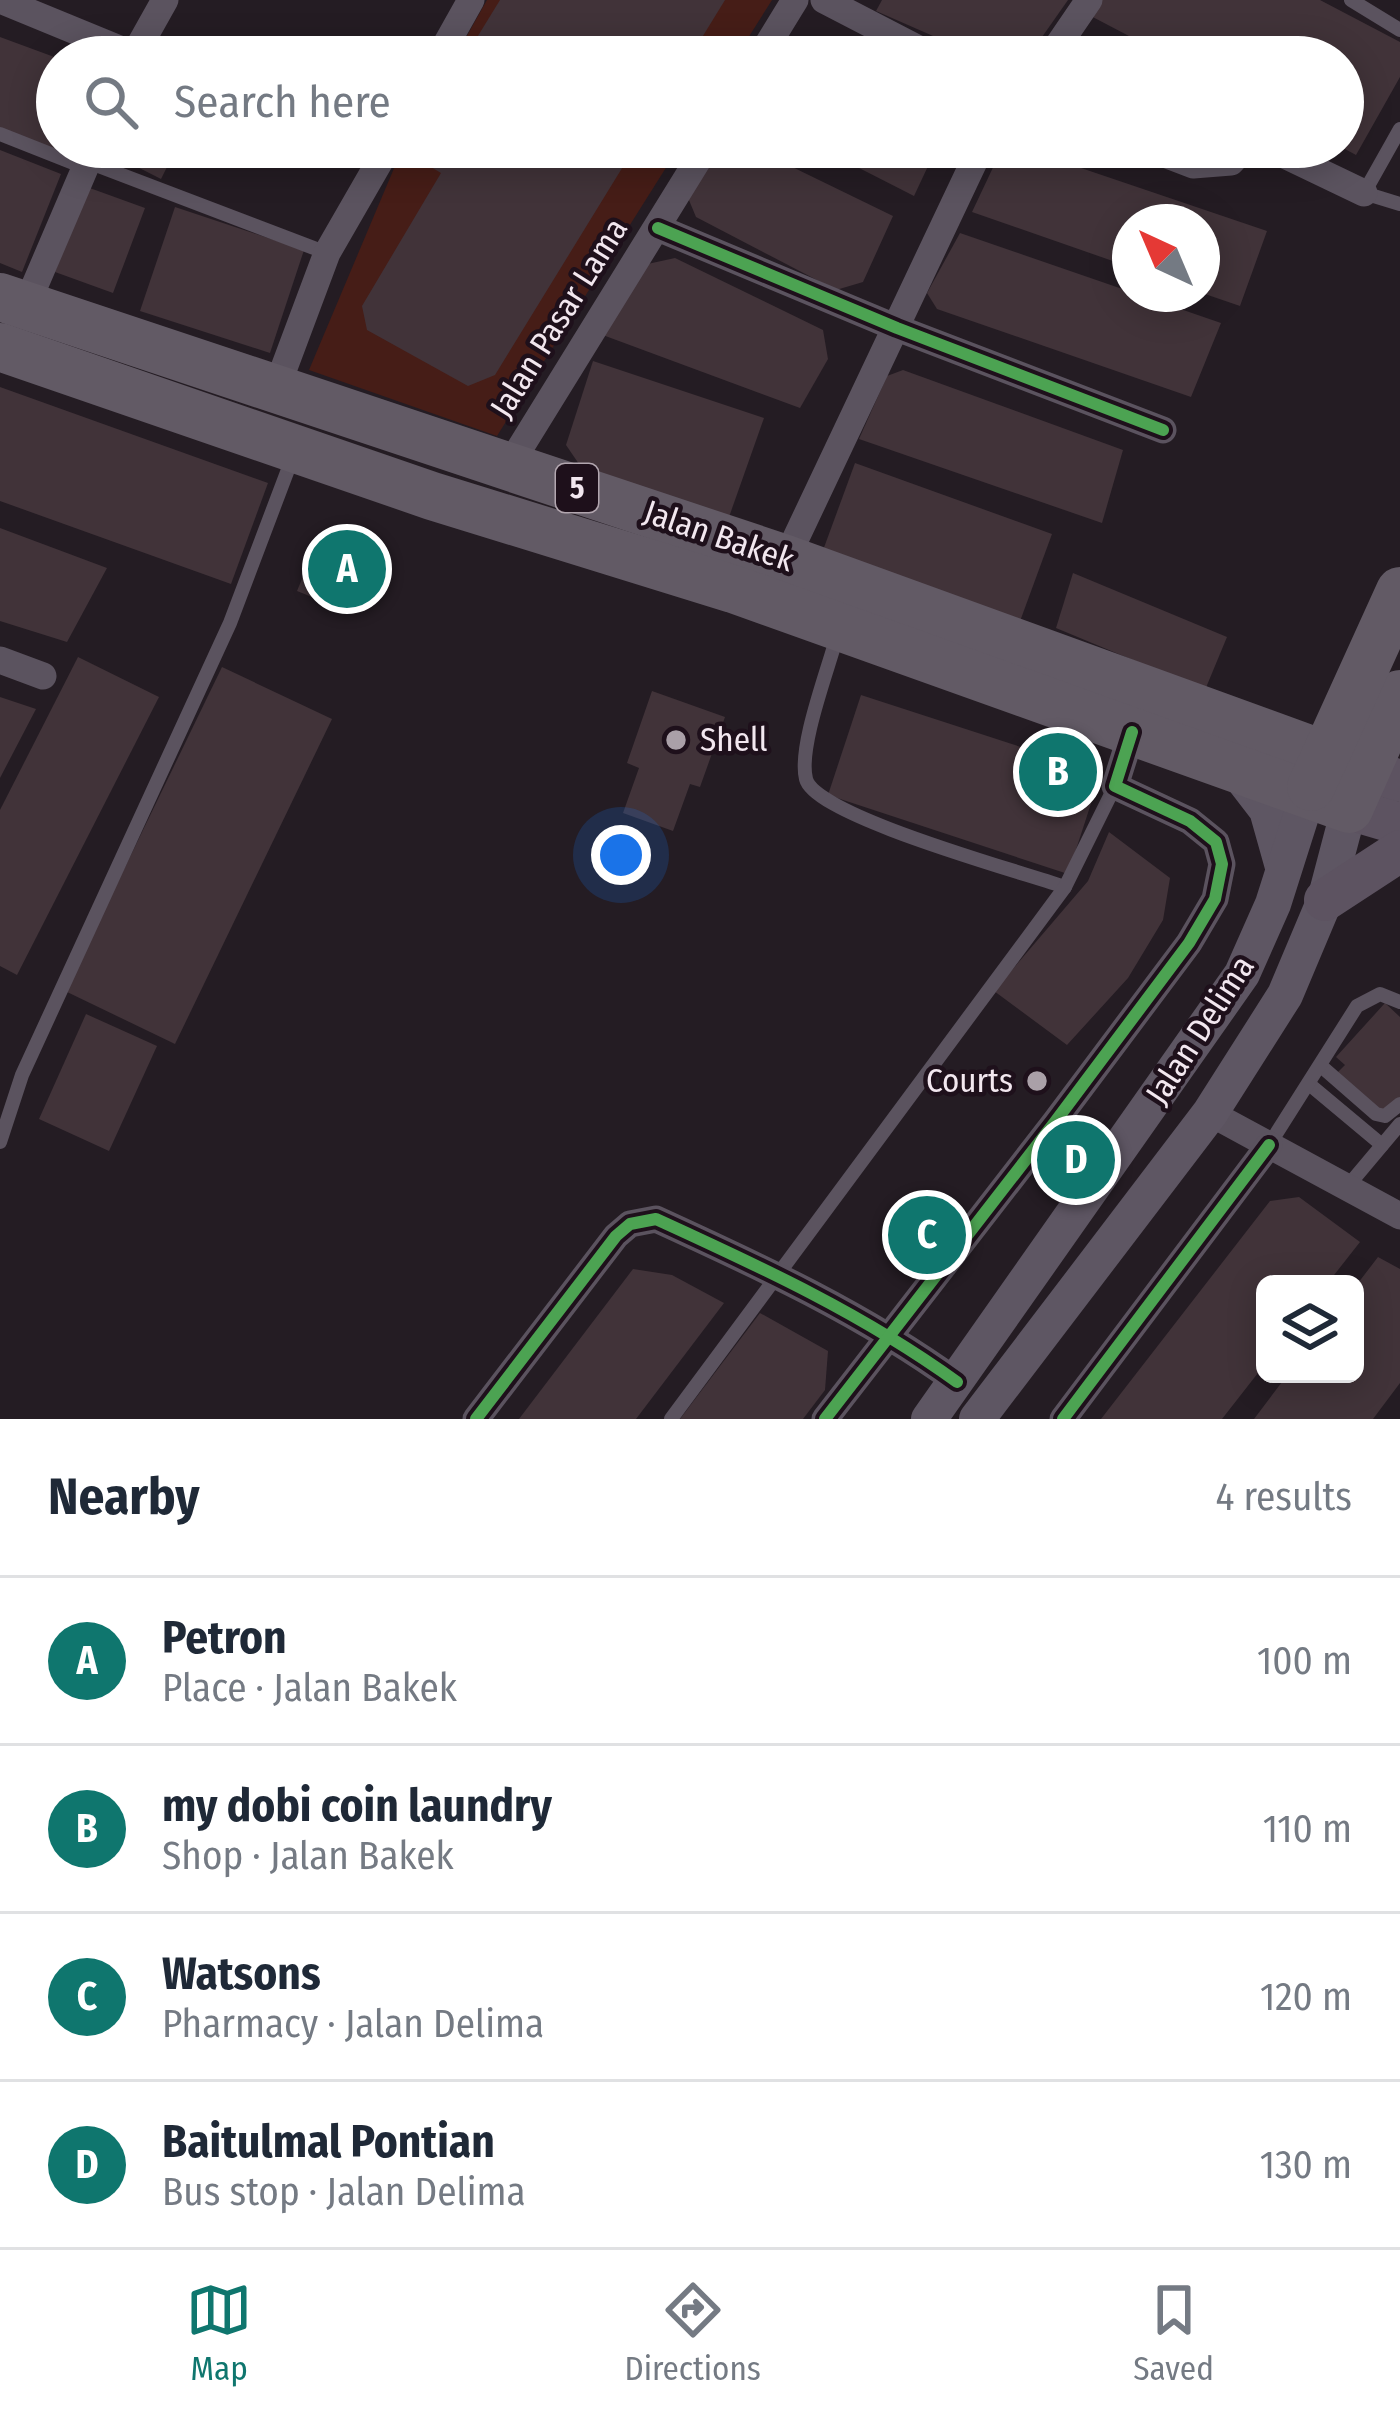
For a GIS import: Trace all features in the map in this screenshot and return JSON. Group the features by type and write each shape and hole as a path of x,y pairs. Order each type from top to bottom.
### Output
{"highway":[{"name":"Jalan Bakek","path":"13,302 786,559 1348,782"},
{"name":"Jalan Bakek","path":"0,347 839,627 1237,771 1348,782"},
{"path":"1348,782 1400,591"},
{"path":"1348,782 1400,698"}],"main road":[{"path":"1348,782 1400,824"},
{"path":"1325,901 1400,851"}],"street":[{"path":"0,0 86,36"},
{"path":"145,36 166,0"},
{"path":"451,36 471,0"},
{"path":"773,36 795,0"},
{"path":"824,0 893,36"},
{"path":"1072,36 1089,0"},
{"path":"13,302 84,168"},
{"path":"274,392 328,253 376,168"},
{"name":"Jalan Pasar Lama","path":"509,466 694,168"},
{"path":"786,559 971,168"},
{"path":"1312,168 1364,193"},
{"path":"658,228 897,328 1163,430"},
{"path":"0,660 44,676"},
{"path":"825,1419 1069,1104 1189,943 1215,899 1222,864 1216,842 1190,821 1115,786 1132,732"},
{"path":"1237,771 1272,821 1284,871"},
{"name":"Jalan Delima","path":"929,1419 1242,974 1284,871 1348,782"},
{"name":"Jalan Delima","path":"977,1419 1210,1113 1285,995 1325,901 1348,782"},
{"path":"1079,1205 1190,1107 1210,1113 1400,1216"},
{"path":"1063,1419 1270,1145"},
{"path":"476,1419 630,1224 656,1220 889,1333 957,1382"}],"lane":[{"path":"1351,0 1400,30"},
{"path":"1400,129 1364,193 1400,204"},
{"path":"0,134 36,144"},
{"path":"112,168 328,253"},
{"path":"0,1142 22,1075 230,623 296,449"},
{"path":"839,627 806,757 806,781 817,798 857,818 1065,887"},
{"path":"671,1419 1065,887 1115,786"},
{"path":"1270,1145 1367,997 1380,994 1400,1002"},
{"path":"1321,1066 1376,1114 1385,1116 1400,1104"},
{"path":"1310,1084 1382,1145"},
{"path":"1347,1187 1400,1124"}],"shaded area":[{"path":"487,0 772,0 749,36 467,36"},
{"path":"394,168 666,168 497,436 309,370"}],"building":[{"path":"500,0 725,0 703,36 478,36"},
{"path":"882,0 1068,0 1043,36 933,36 876,11"},
{"path":"1096,0 1320,0 1400,42 1400,77 1364,141 1364,36 1129,36 1087,14"},
{"path":"0,37 36,50 36,144 0,130"},
{"path":"0,150 61,174 22,272 0,263"},
{"path":"139,168 166,168 161,179"},
{"path":"433,168 622,168 495,375 468,386 367,330 362,306 441,173"},
{"path":"701,168 794,168 893,216 863,282 836,290 696,217 686,193"},
{"path":"859,168 927,168 914,196"},
{"path":"993,168 1081,168 1187,204 1112,204 1112,261 972,212"},
{"path":"87,187 145,208 113,293 55,272"},
{"path":"175,207 304,250 270,353 140,311"},
{"path":"1220,215 1267,231 1240,306 1220,299"},
{"path":"960,233 1112,285 1112,312 1189,312 1221,323 1191,397 937,309 927,293"},
{"path":"675,258 823,330 828,359 800,408 600,334 643,265"},
{"path":"593,361 764,418 729,517 581,467 566,445"},
{"path":"903,370 1123,450 1102,523 859,439 887,376"},
{"path":"0,387 268,483 231,584 0,501"},
{"path":"855,463 1052,534 1019,624 822,553"},
{"path":"0,528 107,568 67,642 0,621"},
{"path":"321,533 391,561 382,583 369,578 354,614 297,591"},
{"path":"1073,573 1227,637 1205,690 1056,628"},
{"path":"78,657 159,697 17,975 0,966 0,810"},
{"path":"222,667 332,719 175,1044 65,991"},
{"name":"Shell","path":"652,691 725,717 700,787 690,784 673,831 623,813 639,768 627,763"},
{"path":"861,695 1101,773 1068,874 828,795"},
{"path":"0,697 36,709 0,778"},
{"path":"1109,832 1170,878 1163,920 1128,978 1067,1045 994,991 1088,881"},
{"path":"1385,1003 1400,1017 1400,1099 1383,1117 1337,1073 1345,1065 1336,1057"},
{"path":"86,1014 157,1046 109,1151 39,1119"},
{"path":"1299,1197 1360,1242 1334,1275 1256,1275 1256,1376 1222,1419 1101,1419 1270,1201"},
{"path":"1378,1257 1400,1269 1400,1383 1373,1419 1254,1419 1281,1383 1364,1383 1364,1275"},
{"path":"633,1269 672,1275 724,1303 636,1419 519,1419"},
{"path":"760,1313 828,1351 825,1390 803,1419 680,1419"}],"cycle path":[{"path":"658,228 897,328 1163,430"},
{"path":"825,1419 1055,1122 1189,943 1215,899 1222,864 1216,842 1190,821 1115,786 1132,732"},
{"path":"1063,1419 1269,1145"},
{"path":"476,1419 616,1236 630,1224 656,1219 848,1313 957,1382"}],"place":[{"name":"Petron","path":"347,569"},
{"name":"Shell","path":"676,740"},
{"name":"my dobi coin laundry","path":"1058,772"},
{"name":"Courts","path":"1037,1081"},
{"name":"Baitulmal Pontian","path":"1076,1160"},
{"name":"Watsons","path":"927,1235"}]}
